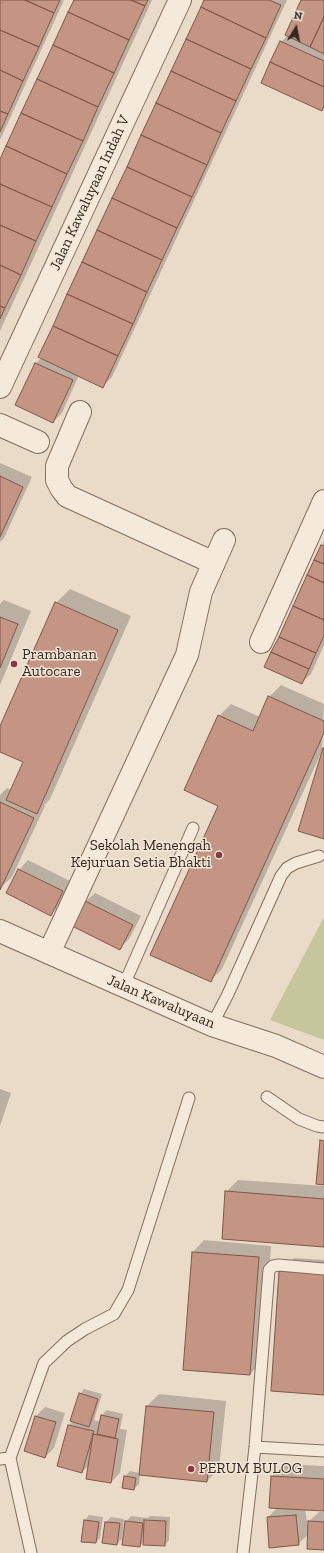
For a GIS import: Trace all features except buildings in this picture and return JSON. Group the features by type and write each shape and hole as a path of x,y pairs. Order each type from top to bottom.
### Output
{"street":[{"name":"Jalan Kawaluyaan Indah V","path":"0,387 180,0"},
{"path":"80,412 57,466 57,480 67,496 214,563"},
{"path":"0,425 38,442"},
{"path":"261,642 324,501"},
{"path":"49,953 187,655 201,592 224,540"},
{"name":"Jalan Kawaluyaan","path":"0,931 123,987 212,1025 276,1046 324,1067"}],"lane":[{"path":"123,987 193,828"},
{"path":"212,1025 228,994 280,876 287,868 296,863 319,856"},
{"path":"267,1097 299,1119 324,1127"},
{"path":"30,1553 5,1458 44,1363 67,1340 114,1314 128,1290 189,1098"},
{"path":"243,1553 255,1447 269,1270 273,1266 279,1265 324,1269"},
{"path":"255,1447 324,1452"}],"green space":[{"path":"324,917 324,1040 270,1020"}],"place":[{"name":"Prambanan Autocare","path":"14,664"},
{"name":"Sekolah Menengah Kejuruan Setia Bhakti","path":"219,855"},
{"name":"PERUM BULOG","path":"191,1469"}]}
